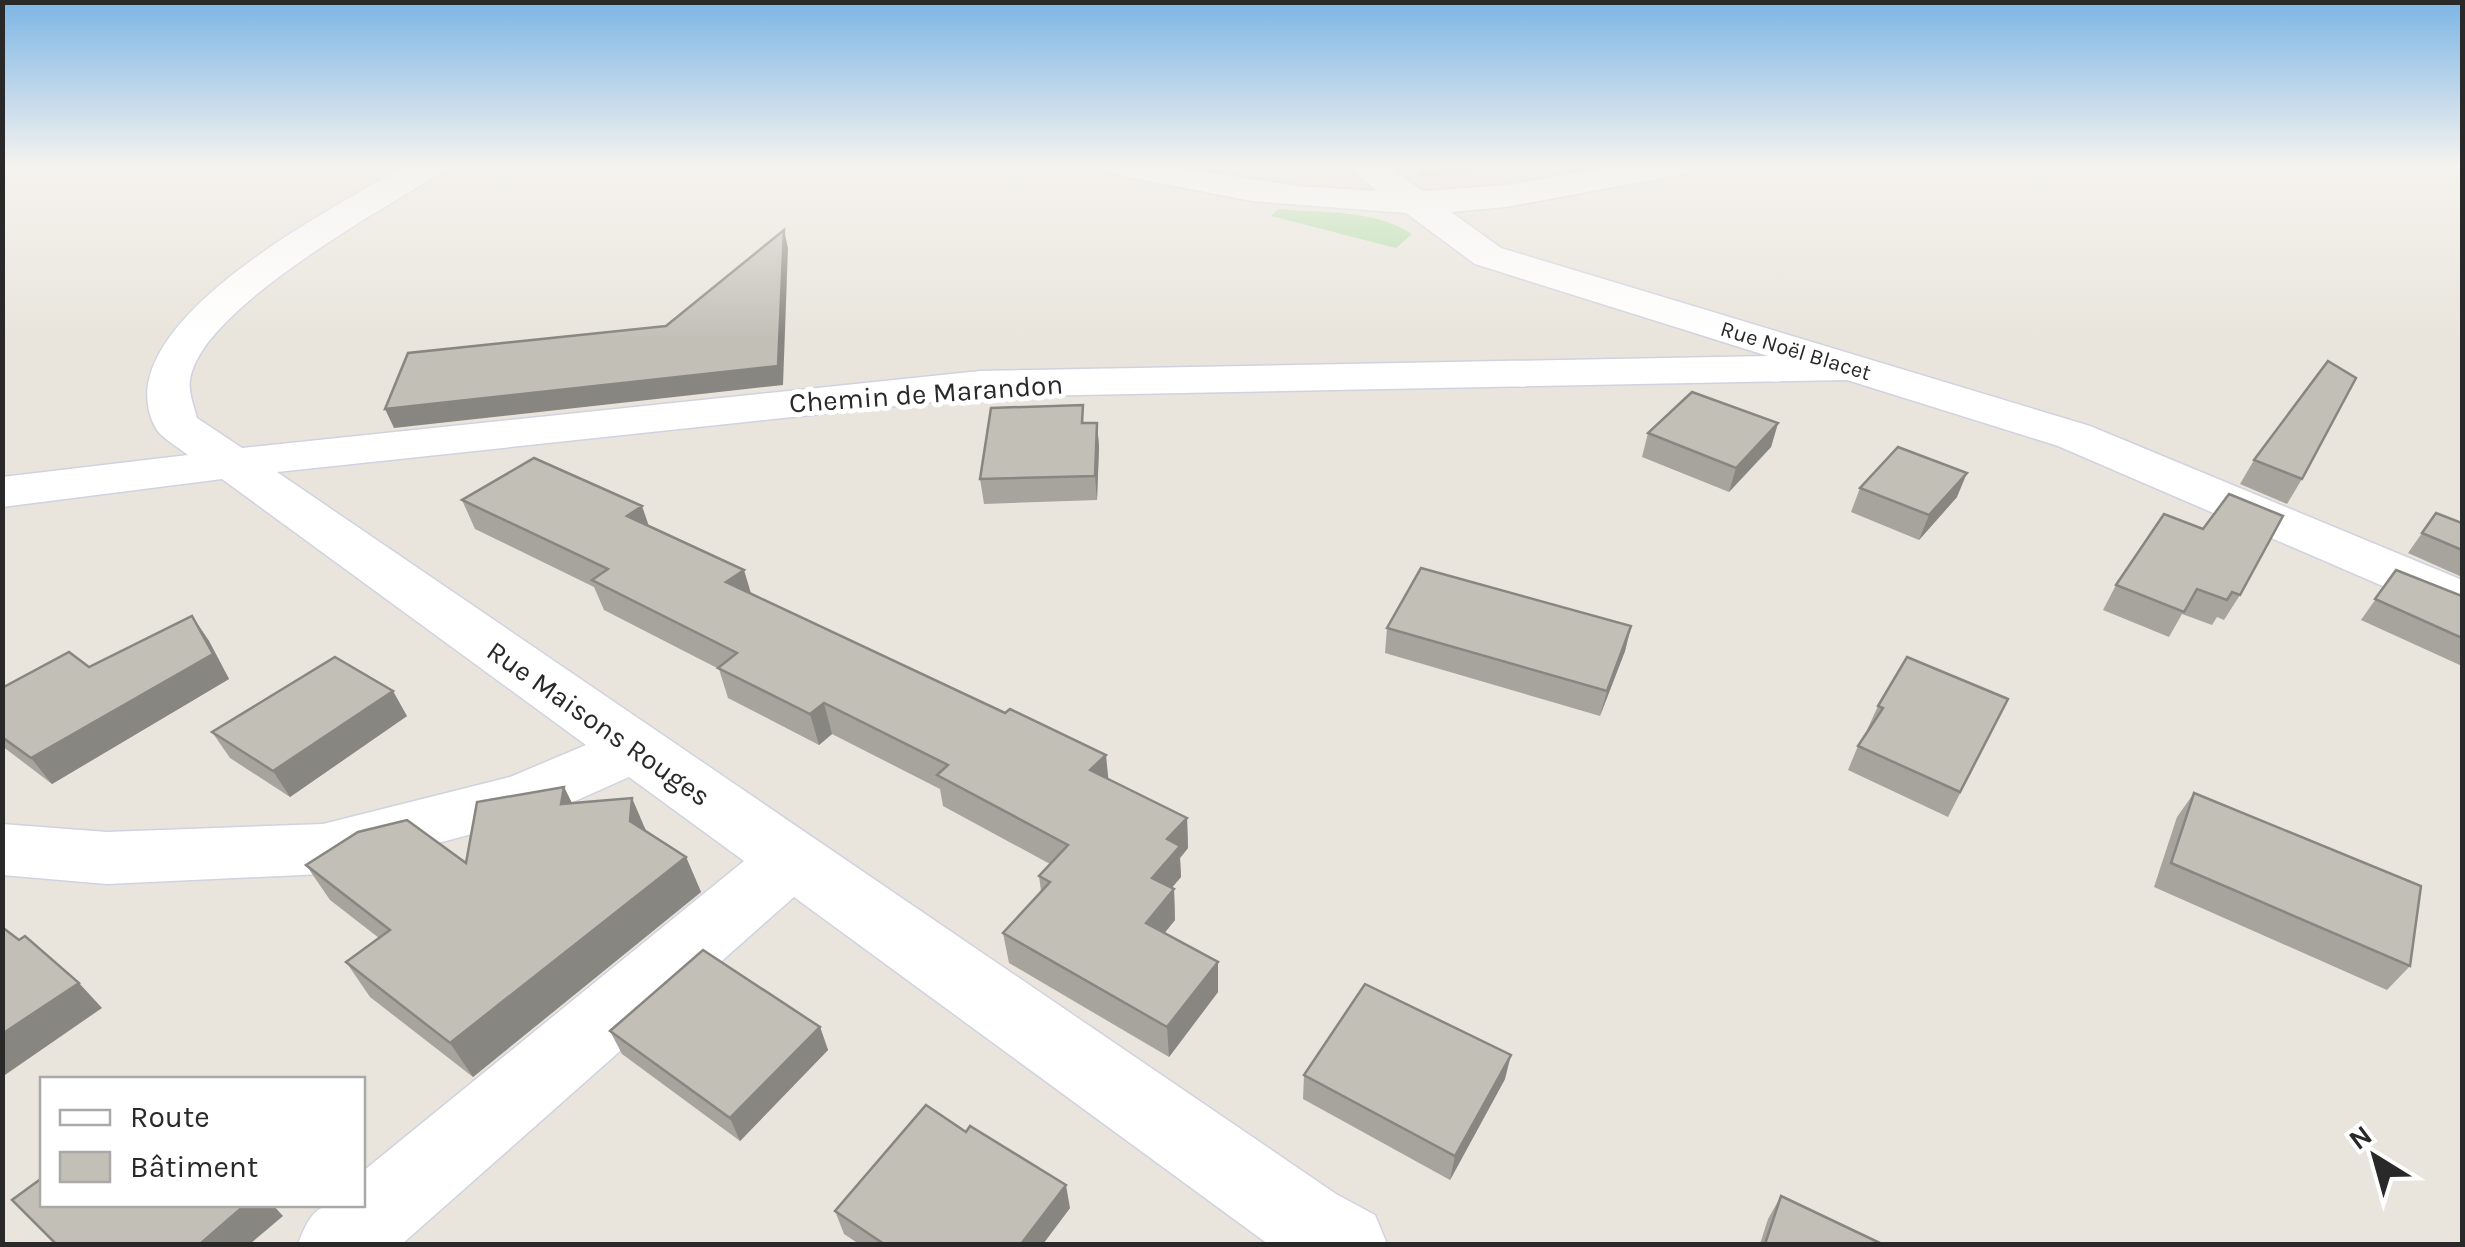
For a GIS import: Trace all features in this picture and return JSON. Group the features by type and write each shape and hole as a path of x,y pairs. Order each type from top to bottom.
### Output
{"street":[{"name":"Rue Maisons Rouges","path":"339,223 228,296 182,341 168,378 176,424 1307,1223 1345,1244"},
{"name":"Rue Noël Blacet","path":"1441,223 1488,256 2074,436 2462,600"},
{"name":"Chemin de Marandon","path":"2,492 232,463 980,384 1855,367"},
{"path":"2,849 107,858 323,849 524,797 636,749"},
{"path":"340,1244 793,859"}],"green space":[{"path":"1299,223 1390,223 1412,234 1396,248"}],"building":[{"path":"784,230 778,366 385,409 408,353 666,326"},
{"path":"2328,361 2356,378 2302,479 2254,460"},
{"path":"1692,392 1778,423 1736,468 1648,433"},
{"path":"1083,405 1082,423 1097,423 1095,476 980,479 991,408"},
{"path":"1898,447 1967,473 1929,515 1860,488"},
{"path":"534,458 642,506 627,516 744,570 726,582 1005,713 1010,709 1106,755 1090,770 1187,818 1167,839 1180,846 1152,878 1174,889 1146,923 1218,962 1167,1027 1003,933 1050,882 1039,876 1068,845 937,775 948,765 824,703 810,714 718,668 737,653 592,580 608,569 462,500"},
{"path":"2229,494 2283,516 2240,595 2232,592 2227,600 2197,589 2184,612 2116,585 2164,514 2203,529"},
{"path":"2436,513 2462,523 2462,550 2422,533"},
{"path":"1421,568 1631,626 1607,691 1387,628"},
{"path":"2396,570 2462,596 2462,638 2375,599"},
{"path":"192,616 213,654 31,758 2,737 2,688 69,652 89,667"},
{"path":"335,657 393,691 273,771 212,732"},
{"path":"1907,657 2008,699 1960,792 1858,746 1883,708 1878,706"},
{"path":"564,787 561,804 632,798 630,821 686,857 450,1043 346,962 390,930 306,865 358,832 407,820 466,863 477,802"},
{"path":"2194,793 2421,886 2410,966 2171,863"},
{"path":"2,927 19,940 25,936 79,983 2,1034"},
{"path":"703,950 820,1027 730,1118 610,1031"},
{"path":"1365,984 1511,1055 1455,1156 1304,1075"},
{"path":"926,1105 966,1132 970,1126 1066,1185 1021,1244 884,1244 835,1211"},
{"path":"40,1179 40,1207 243,1207 200,1244 56,1244 12,1200"},
{"path":"1781,1196 1882,1244 1765,1244"}]}
